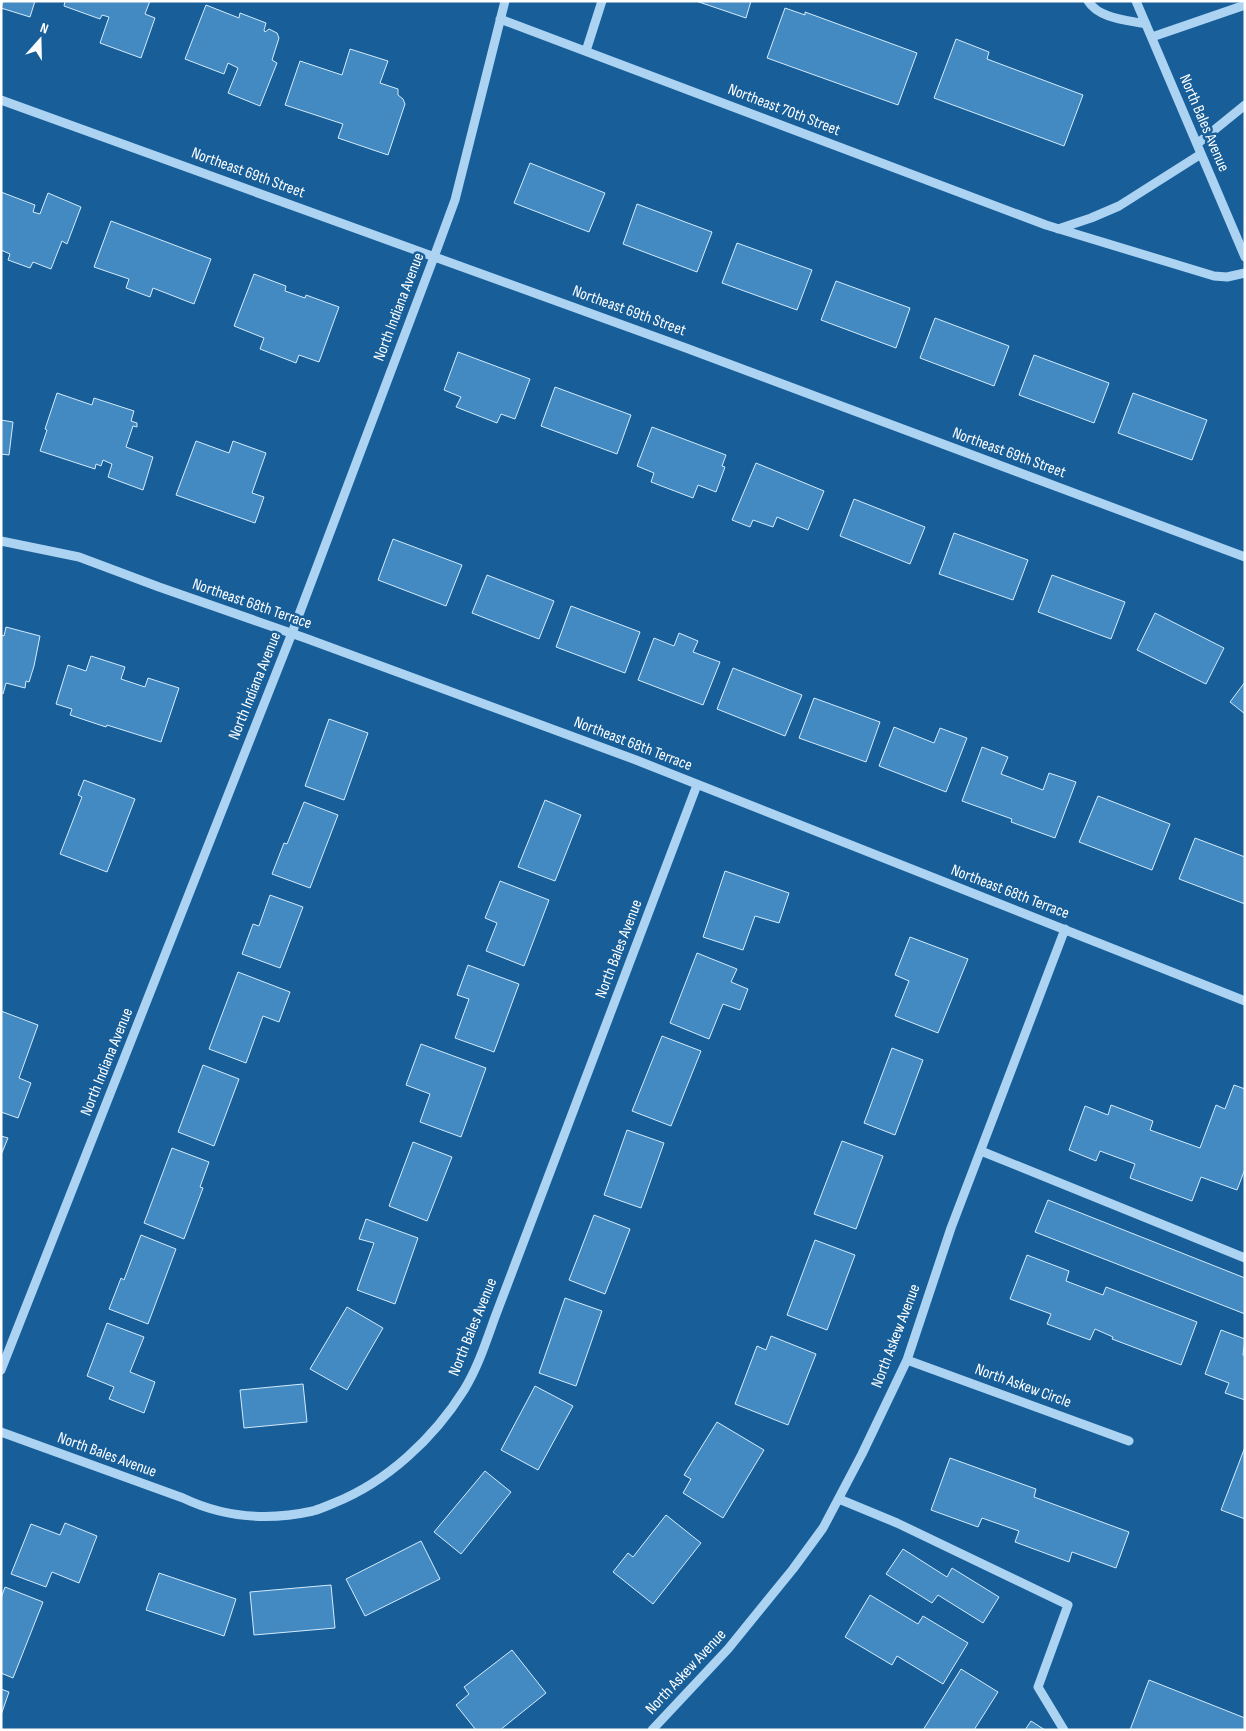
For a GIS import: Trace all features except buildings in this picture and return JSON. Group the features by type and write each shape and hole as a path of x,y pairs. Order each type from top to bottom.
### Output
{"street":[{"name":"North Indiana Avenue","path":"1,1370 292,633 455,200 505,1"},
{"path":"586,51 602,1"},
{"path":"1088,1 1091,6 1109,16 1146,24"},
{"name":"North Bales Avenue","path":"1136,1 1245,257"},
{"path":"1152,37 1245,6"},
{"name":"Northeast 70th Street","path":"500,18 1058,229 1214,276 1227,277 1245,273"},
{"name":"Northeast 69th Street","path":"1,100 686,348 1245,557"},
{"path":"1197,144 1245,105"},
{"path":"1058,229 1119,206 1201,154"},
{"name":"Northeast 68th Terrace","path":"1,541 79,557 292,633 636,760 1245,1001"},
{"name":"North Bales Avenue","path":"1,1432 201,1506 238,1516 276,1517 314,1511 350,1496 383,1476 413,1451 441,1422 464,1390 482,1354 697,784"},
{"name":"North Askew Avenue","path":"652,1730 728,1649 793,1569 823,1528 862,1454 907,1360 951,1228 1065,929"},
{"path":"981,1151 1245,1258"},
{"name":"North Askew Circle","path":"907,1360 1129,1441"},
{"path":"839,1498 897,1523 1068,1605 1038,1687 1064,1730"}]}
